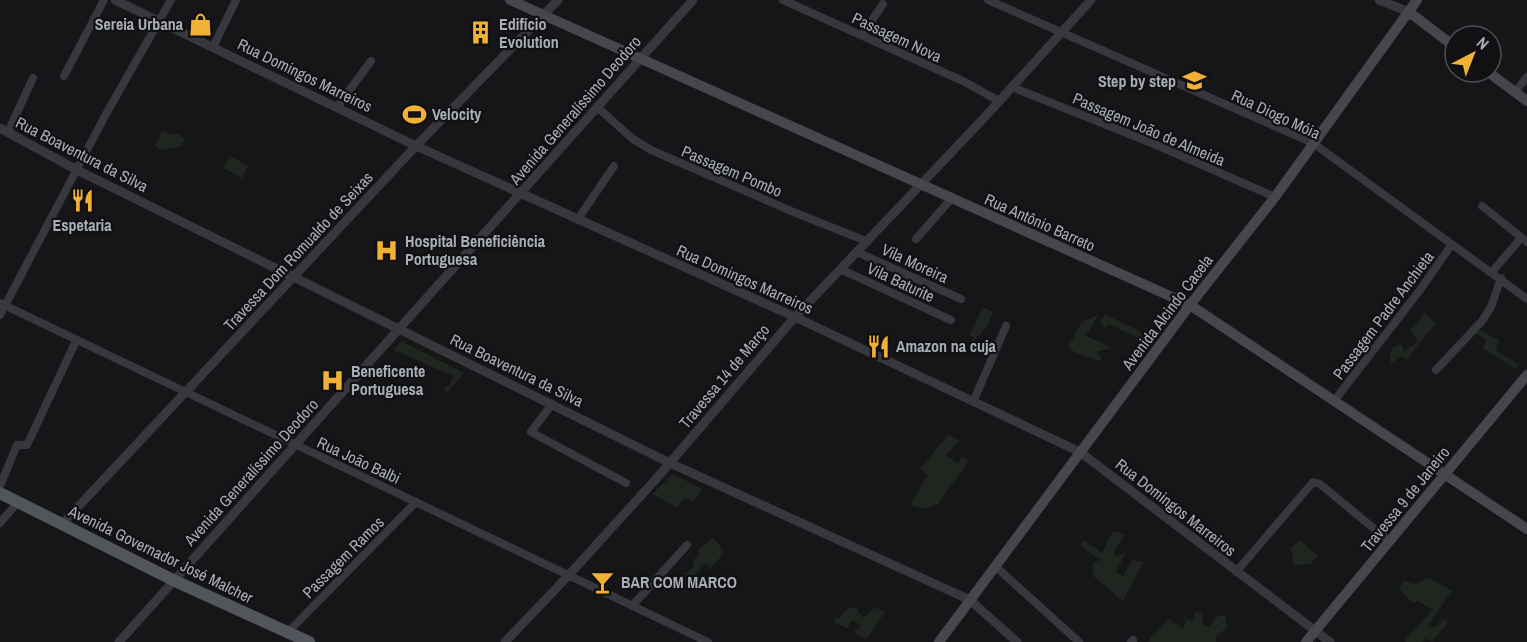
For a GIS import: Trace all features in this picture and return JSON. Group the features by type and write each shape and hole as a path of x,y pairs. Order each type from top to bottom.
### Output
{"main road":[{"name":"Rua Antônio Barreto","path":"510,0 1190,305 1527,529"},
{"name":"Avenida Alcindo Cacela","path":"939,642 1190,305 1275,197 1417,0"},
{"path":"1408,12 1443,38"},
{"path":"1503,83 1527,101"},
{"name":"Travessa 9 de Janeiro","path":"1306,642 1527,375"},
{"name":"Avenida Governador José Malcher","path":"0,493 175,581 309,642"}],"street":[{"path":"64,76 104,0"},
{"name":"Rua Domingos Marreiros","path":"114,0 416,146 795,317 1080,452 1330,642"},
{"path":"0,315 3,304 106,114 171,0"},
{"path":"213,47 236,0"},
{"name":"Travessa Dom Romualdo de Seixas","path":"62,524 416,146 558,0"},
{"name":"Avenida Generalíssimo Deodoro","path":"119,642 522,194 693,0"},
{"name":"Passagem Nova","path":"783,0 965,82 999,101"},
{"name":"Rua Diogo Móia","path":"988,0 1312,143 1527,299"},
{"name":"Travessa 14 de Março","path":"505,642 670,463 795,317 1091,0"},
{"path":"1379,0 1408,12"},
{"path":"862,36 883,4"},
{"path":"337,107 371,62"},
{"path":"1515,92 1527,77"},
{"path":"4,130 33,78"},
{"name":"Passagem João de Almeida","path":"1011,87 1154,144 1275,197"},
{"name":"Passagem Pombo","path":"598,108 633,139 651,150 791,211 867,241"},
{"name":"Rua Boaventura da Silva","path":"4,130 77,170 670,463 970,600 1017,642"},
{"path":"578,219 614,166"},
{"path":"916,239 951,199"},
{"path":"1482,206 1524,240 1492,272"},
{"name":"Passagem Padre Anchieta","path":"1334,401 1420,290 1452,244"},
{"name":"Vila Moreira","path":"857,252 961,299"},
{"name":"Vila Baturite","path":"840,269 951,320"},
{"path":"1436,370 1482,321 1491,307 1501,278"},
{"name":"Rua João Balbi","path":"3,304 76,341 708,642"},
{"path":"973,402 1006,326"},
{"path":"0,486 17,445 27,446 76,341"},
{"path":"552,404 531,432 626,483"},
{"path":"1236,572 1313,482 1320,484 1389,541"},
{"path":"0,523 18,502"},
{"name":"Passagem Ramos","path":"288,632 416,502"},
{"path":"632,606 687,545"},
{"path":"995,566 1079,642"}],"shaded area":[{"path":"162,131 168,134 179,134 185,140 181,146 159,150 155,145"},
{"path":"230,156 248,166 242,178 223,168"},
{"path":"983,307 993,312 988,324 974,343 970,334"},
{"path":"1425,313 1436,323 1406,360 1401,356 1391,364 1390,355 1393,347 1401,344 1404,352 1418,341 1410,330"},
{"path":"1098,315 1086,336 1112,348 1096,352 1102,358 1099,361 1076,353 1068,347 1082,322"},
{"path":"1106,315 1140,331 1142,340 1109,324 1105,328 1099,321"},
{"path":"1479,330 1499,340 1495,350 1519,365 1515,369 1483,348 1486,340 1476,334"},
{"path":"401,341 464,373 448,392 444,390 445,387 449,387 453,376 394,350"},
{"path":"513,362 534,372 526,381 507,372"},
{"path":"948,435 959,440 946,455 958,463 963,456 969,461 938,504 924,509 910,505 928,475 920,469"},
{"path":"673,474 702,489 693,501 684,498 677,508 652,494"},
{"path":"1113,531 1125,534 1113,554 1116,556 1126,552 1116,572 1123,576 1132,560 1143,562 1123,601 1092,575 1093,563 1100,560 1080,545 1084,540 1102,553"},
{"path":"713,538 722,550 718,560 711,568 706,563 690,580 687,587 680,584 685,574 694,566 694,559 700,555 697,551"},
{"path":"1301,539 1318,555 1310,564 1294,565 1291,548"},
{"path":"1429,578 1452,591 1429,624 1434,628 1444,619 1448,622 1432,642 1426,638 1423,642 1406,642 1405,640 1432,610 1418,601 1413,603 1399,589 1404,581 1414,584"},
{"path":"853,607 865,617 874,607 885,612 866,640 854,632 861,625 852,620 848,629 834,622 836,617 840,619 845,610"},
{"path":"1195,611 1203,613 1202,623 1209,627 1218,616 1225,615 1227,627 1215,638 1216,642 1149,642 1151,636 1169,619 1184,629 1186,619 1193,622"}],"place":[{"name":"Sereia Urbana","path":"201,24"},
{"name":"Edifício Evolution","path":"481,33"},
{"name":"Step by step","path":"1194,81"},
{"name":"Velocity","path":"414,114"},
{"name":"Espetaria","path":"82,200"},
{"name":"Hospital Beneficiência Portuguesa","path":"387,250"},
{"name":"Amazon na cuja","path":"878,346"},
{"name":"Beneficente Portuguesa","path":"333,380"},
{"name":"BAR COM MARCO","path":"603,582"}]}
